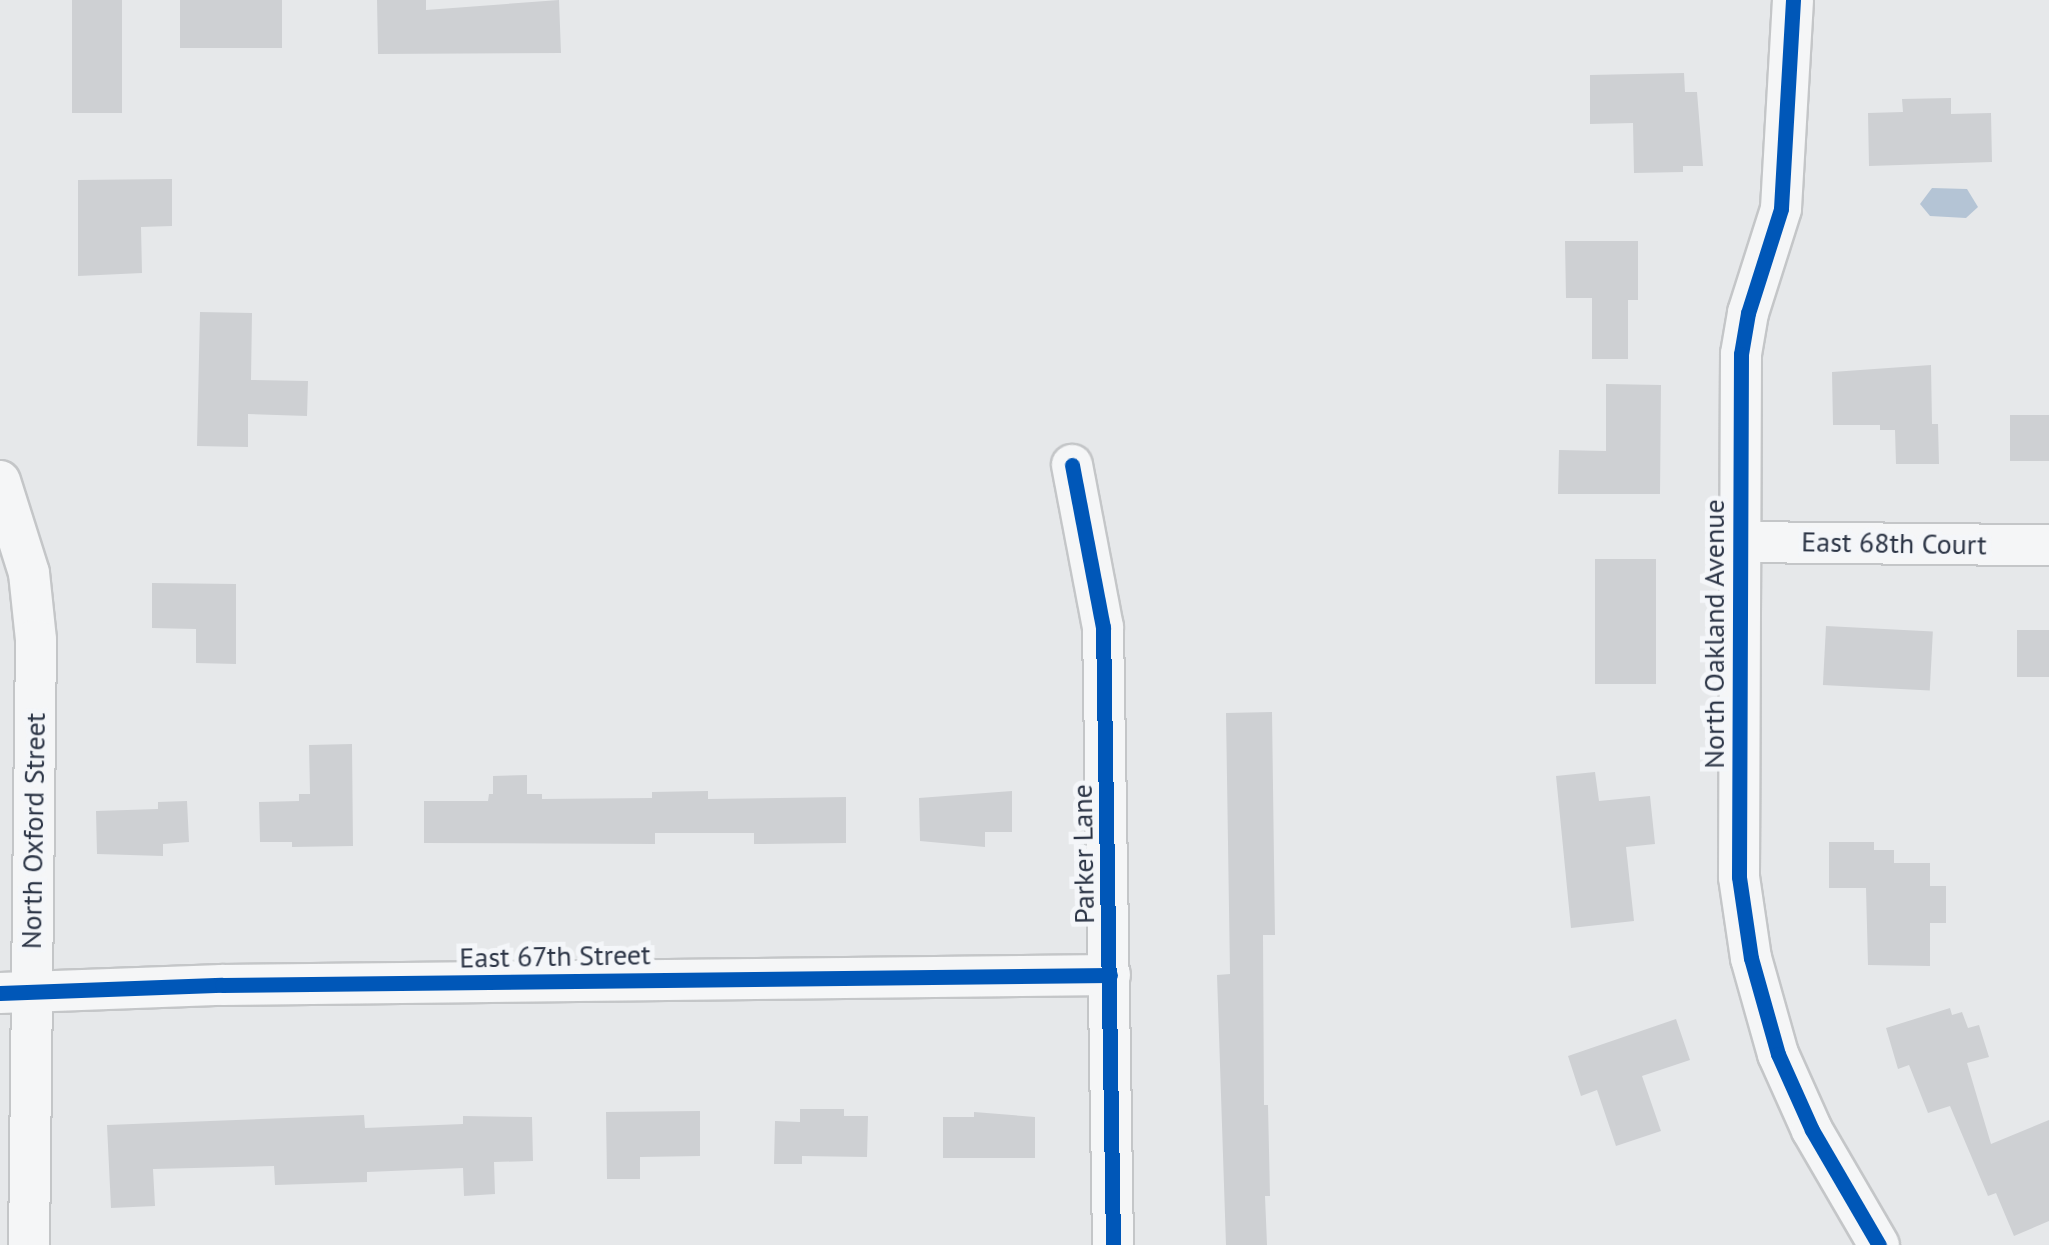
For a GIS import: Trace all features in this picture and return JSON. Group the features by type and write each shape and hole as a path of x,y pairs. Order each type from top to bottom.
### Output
{"street":[{"name":"North Oakland Avenue","path":"1793,0 1781,209 1748,314 1741,354 1737,826 1750,958 1772,1038 1797,1100 1879,1245"},
{"name":"Parker Lane","path":"1072,465 1104,627 1114,1245"},
{"name":"North Oxford Street","path":"0,481 21,541 36,624 16,992 28,1245"},
{"name":"East 68th Court","path":"1739,542 2049,545"},
{"name":"East 67th Street","path":"16,992 242,985 1110,975"}],"water":[{"path":"1932,188 1967,189 1978,207 1966,218 1930,216 1920,204"}],"building":[{"path":"72,0 122,0 122,113 72,113"},
{"path":"180,0 282,0 282,48 180,48"},
{"path":"377,0 426,0 426,10 559,0 561,53 378,54"},
{"path":"1684,73 1685,92 1697,92 1703,166 1683,166 1683,172 1634,173 1633,123 1590,124 1590,75"},
{"path":"1951,98 1951,114 1991,113 1992,162 1869,166 1868,113 1903,112 1902,99"},
{"path":"172,179 172,226 141,227 142,273 78,276 78,180"},
{"path":"1565,241 1638,241 1638,300 1628,300 1628,359 1592,359 1592,298 1566,298"},
{"path":"200,312 252,313 251,380 308,381 307,416 248,414 248,447 197,446"},
{"path":"1931,365 1932,424 1938,424 1939,464 1896,464 1895,430 1880,430 1880,425 1833,425 1832,372"},
{"path":"1606,384 1661,385 1660,494 1558,494 1559,450 1606,451"},
{"path":"2010,415 2049,415 2049,461 2010,461"},
{"path":"1595,559 1656,559 1656,684 1595,684"},
{"path":"152,583 236,584 236,664 196,663 196,629 152,628"},
{"path":"1826,626 1933,632 1930,691 1823,685"},
{"path":"2017,630 2049,630 2049,677 2017,677"},
{"path":"1272,712 1275,935 1263,935 1264,1105 1268,1105 1270,1196 1265,1196 1267,1245 1226,1245 1217,975 1230,974 1226,713"},
{"path":"352,744 353,846 292,847 292,842 260,842 259,802 299,801 299,794 310,794 309,745"},
{"path":"1595,772 1599,801 1650,796 1655,844 1626,847 1634,921 1571,928 1556,776"},
{"path":"527,775 527,794 542,794 542,799 652,798 652,792 708,791 708,799 846,797 846,843 754,844 754,833 655,833 655,844 424,843 424,801 488,801 489,794 493,794 493,776"},
{"path":"1012,791 1012,832 985,832 985,847 920,841 919,798"},
{"path":"187,801 189,842 163,844 163,856 97,854 96,811 158,809 158,802"},
{"path":"1829,842 1874,842 1874,850 1894,850 1894,863 1930,863 1930,886 1946,886 1946,923 1930,923 1930,966 1868,965 1866,888 1829,888"},
{"path":"1950,1008 1952,1015 1962,1012 1968,1028 1979,1025 1989,1057 1967,1063 1991,1144 2049,1120 2049,1221 2014,1236 1996,1193 1988,1196 1950,1106 1928,1113 1909,1065 1898,1069 1886,1028"},
{"path":"1676,1019 1690,1060 1642,1076 1661,1131 1616,1146 1597,1090 1581,1096 1568,1056"},
{"path":"800,1109 844,1109 844,1116 868,1116 867,1157 802,1156 802,1164 774,1164 775,1121 800,1122"},
{"path":"700,1111 700,1156 640,1157 640,1179 607,1179 606,1112"},
{"path":"974,1112 1035,1117 1035,1158 943,1158 943,1117 974,1117"},
{"path":"364,1115 365,1128 463,1124 463,1116 532,1117 533,1161 494,1162 495,1194 464,1196 463,1168 367,1172 367,1182 275,1185 274,1166 153,1169 155,1206 111,1208 107,1125"}],"cycle path":[{"path":"1793,0 1781,209 1748,313 1741,354 1739,877 1751,958 1778,1054 1812,1130 1879,1245"},
{"path":"1072,465 1103,627 1113,1245"},
{"path":"0,993 222,985 1110,975"}]}
